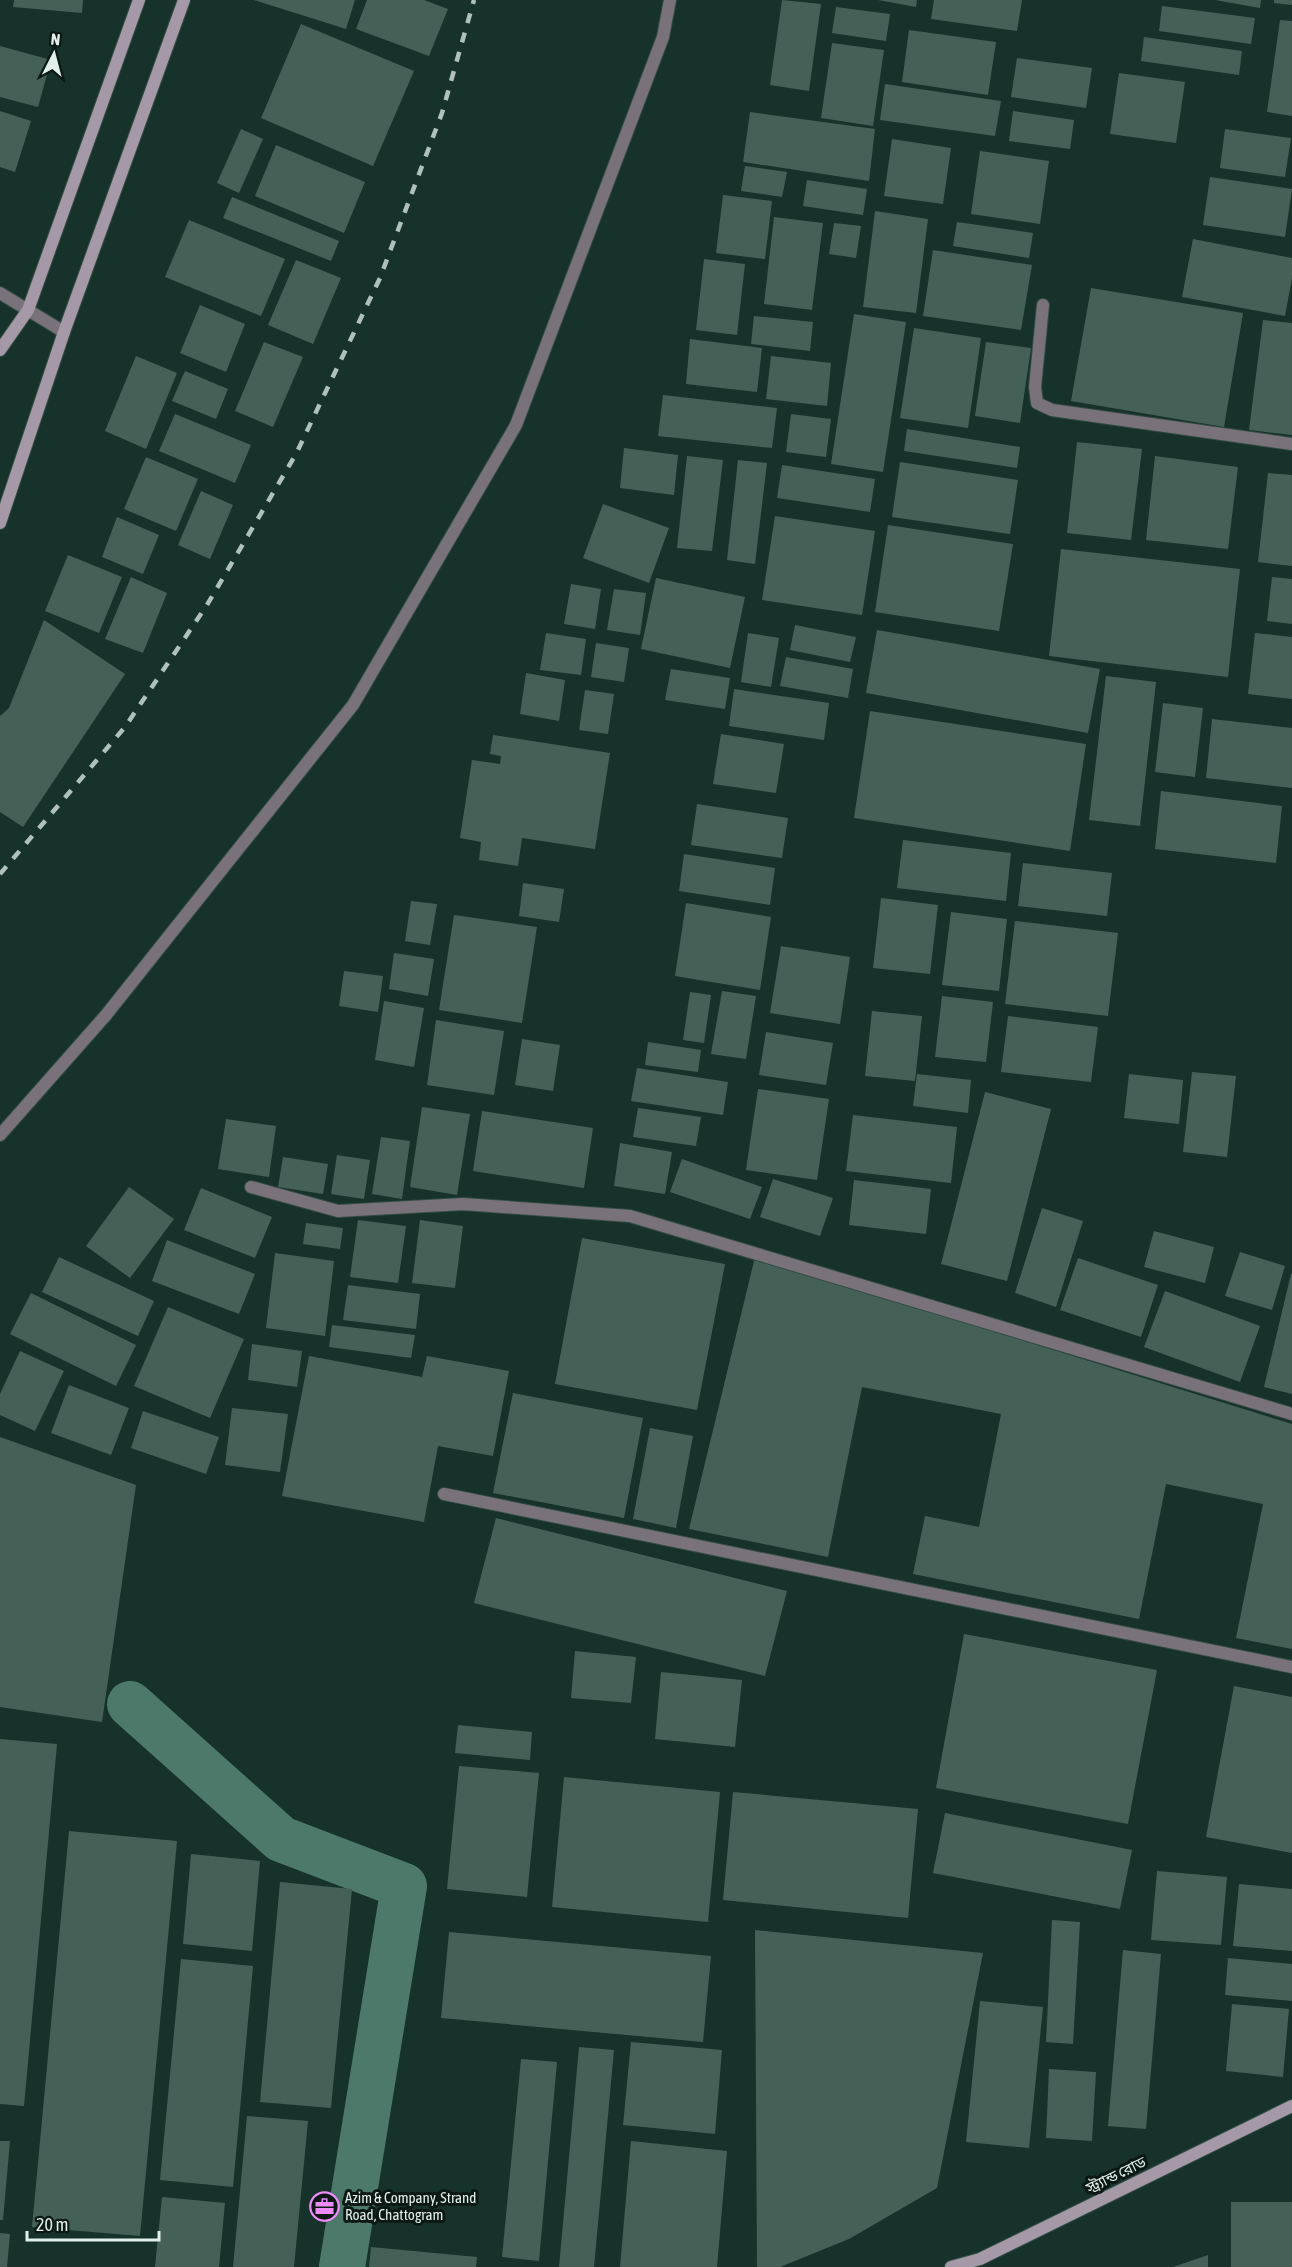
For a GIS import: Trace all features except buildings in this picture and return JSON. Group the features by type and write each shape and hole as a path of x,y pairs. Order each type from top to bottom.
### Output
{"main road":[{"path":"0,350 28,310 139,0"},
{"path":"0,523 64,332 184,0"},
{"name":"স্ট্র্যান্ড রোড","path":"951,2267 980,2259 1292,2106"}],"street":[{"path":"0,1135 106,1015 353,705 516,425 663,37 670,0"},
{"path":"0,293 64,332"},
{"path":"1043,305 1035,387 1037,403 1052,410 1292,444"},
{"path":"251,1187 338,1210 463,1204 630,1216 1292,1414"},
{"path":"444,1494 1292,1667"}],"waterway":[{"path":"130,1704 281,1839 404,1886 342,2267"}],"railway":[{"path":"0,874 125,727 207,605 296,454 380,278 442,113 474,0"}],"place":[{"name":"Azim & Company, Strand Road, Chattogram","path":"324,2207"}]}
